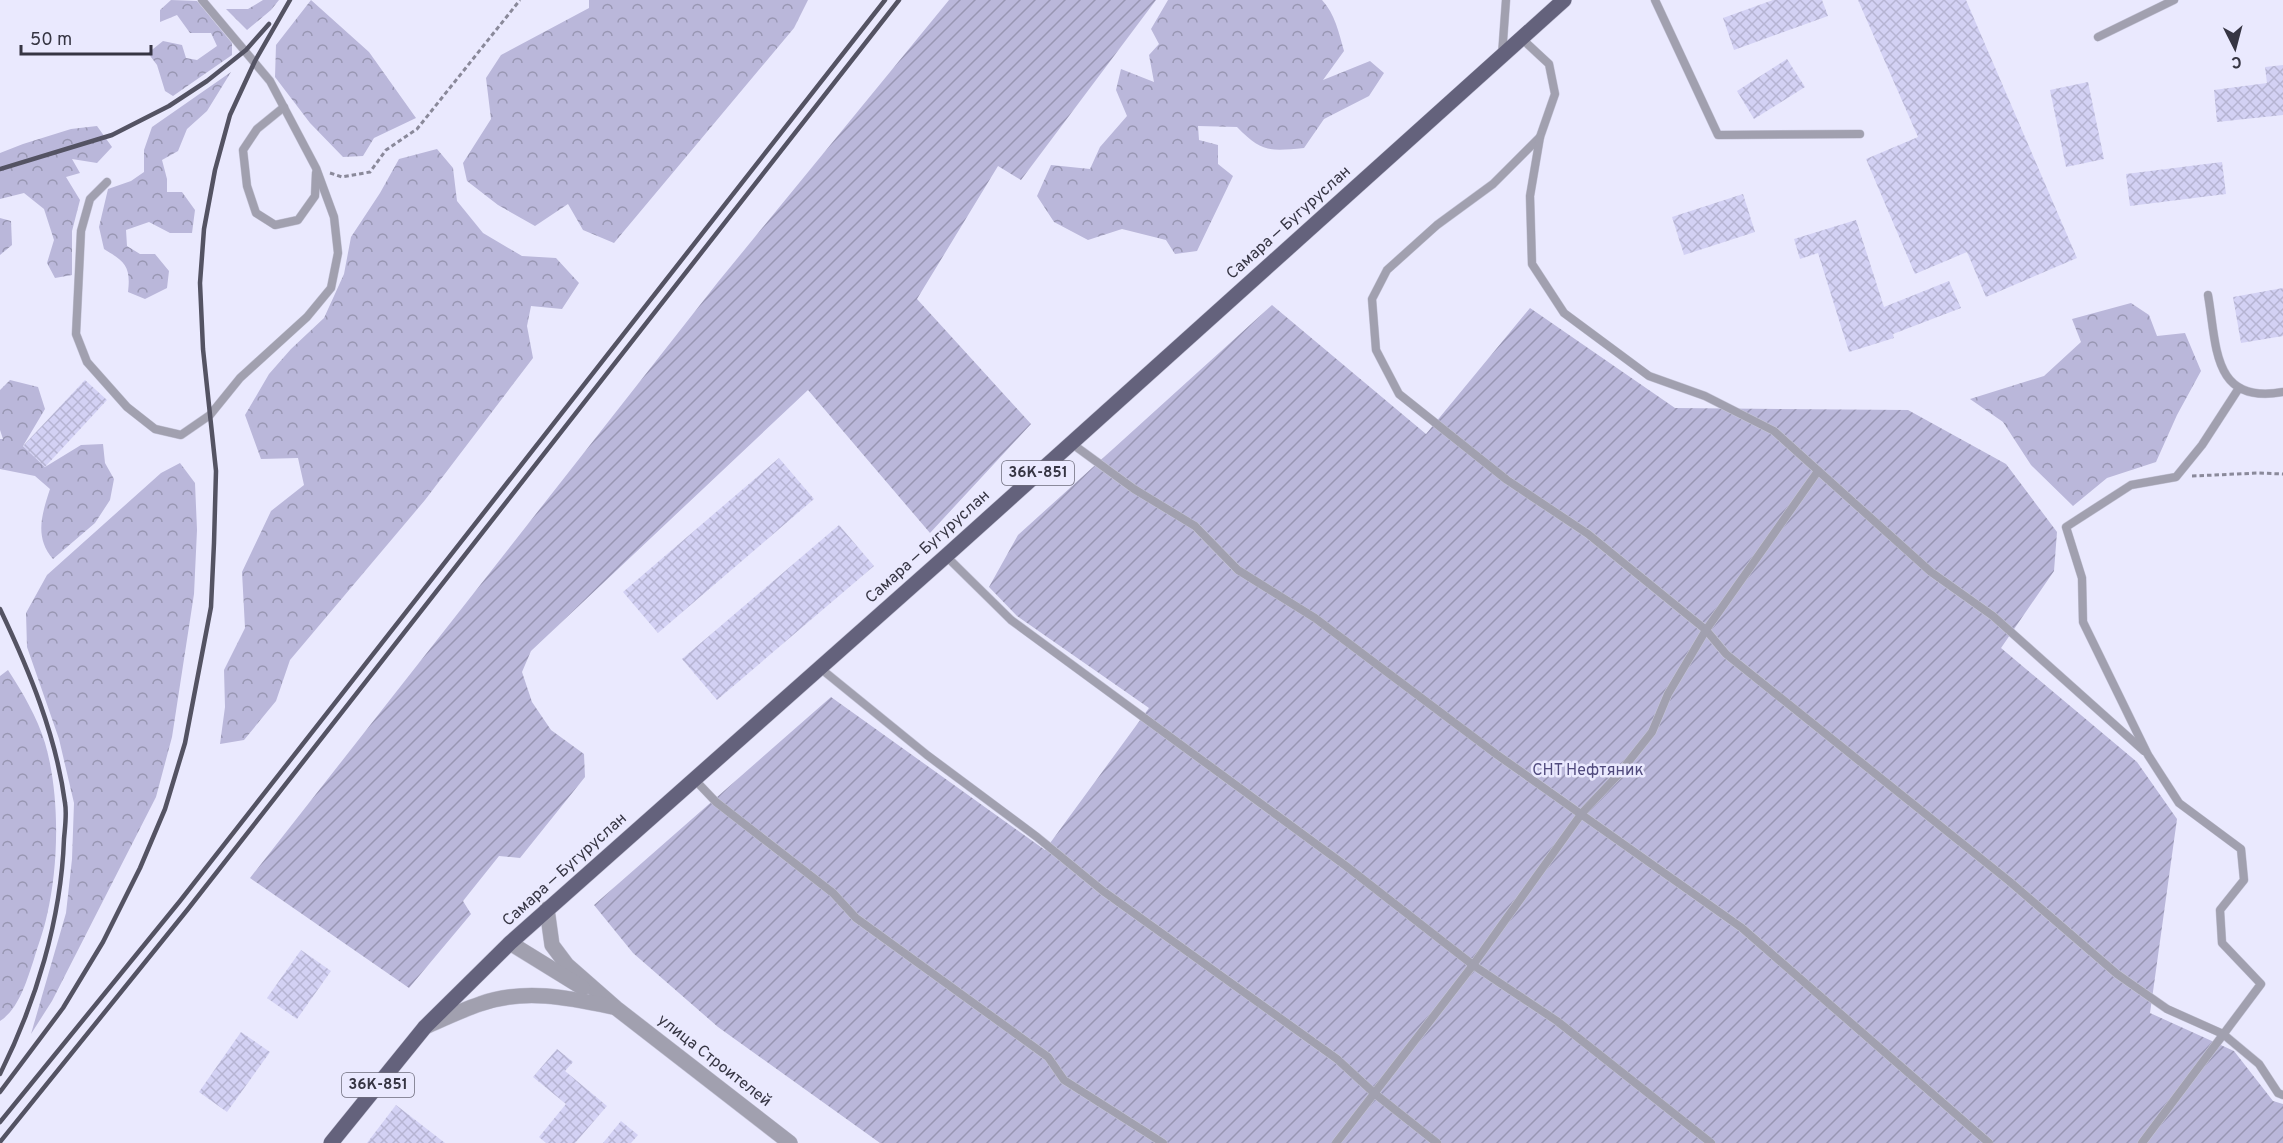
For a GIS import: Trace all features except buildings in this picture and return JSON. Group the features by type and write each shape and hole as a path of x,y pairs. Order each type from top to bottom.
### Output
{"main road":[{"name":"Самара — Бугуруслан","path":"425,1027 547,909 946,556 1564,0"},
{"name":"36К-851","path":"331,1143 425,1027"}],"street":[{"path":"547,909 552,945 567,965 616,1008"},
{"path":"510,943 616,1008"},
{"path":"425,1027 482,1003 526,995 565,997 616,1008"},
{"name":"улица Строителей","path":"616,1008 786,1142"}],"lane":[{"path":"107,182 90,199 81,231 76,334 87,362 127,407 154,429 181,435 210,415 240,378 307,317 331,288 338,253 334,218 316,168 284,107 270,81 255,61 202,0"},
{"path":"1502,56 1506,0"},
{"path":"1655,0 1718,135 1860,134"},
{"path":"2098,37 2174,0"},
{"path":"1521,38 1549,64 1555,94 1540,137 1530,196 1532,264 1564,313 1649,376 1705,396 1774,431 1931,572 1993,616 2148,755"},
{"path":"284,107 257,129 243,150 247,186 256,213 275,225 298,220 315,196 316,168"},
{"path":"1540,137 1493,184 1437,225 1387,270 1372,298 1376,350 1400,394 1508,480 1588,534 1706,630 1726,654 2009,881 2117,974 2167,1009 2223,1034 2259,1064 2278,1093 2283,1095"},
{"path":"2208,295 2221,367 2228,380 2252,395 2283,392"},
{"path":"2142,1143 2261,984 2223,943 2220,910 2244,880 2241,849 2180,802 2148,755 2083,622 2082,578 2066,527 2131,485 2176,477 2202,445 2239,388"},
{"path":"1071,443 1134,489 1195,526 1238,570 1316,618 1496,754 1742,928 1989,1143"},
{"path":"1336,1143 1473,964 1582,813 1617,776 1652,732 1668,694 1706,630 1818,471"},
{"path":"946,556 1011,620 1338,859 1473,964 1557,1021 1711,1143"},
{"path":"820,668 927,755 1037,837 1103,891 1337,1059 1374,1093 1437,1143"},
{"path":"695,780 716,802 833,893 856,918 1048,1057 1064,1080 1163,1143"}],"path":[{"path":"316,168 342,177 370,172 386,150 417,129 520,0"},
{"path":"2176,477 2283,474"}],"green space":[{"path":"171,0 197,1 232,43 232,55 173,96 165,91 157,65 148,53 163,41 182,45 186,58 197,60 217,46 211,33 190,33 177,15 160,22 160,10"},
{"path":"263,0 279,0 271,10 247,30 226,9 248,9"},
{"path":"311,0 369,52 416,118 374,138 363,156 343,157 310,123 275,77 276,45"},
{"path":"589,0 808,0 794,28 614,243 583,230 568,204 535,226 498,205 467,181 463,163 491,119 486,78 501,55 589,8"},
{"path":"949,0 1156,0 1021,180 998,166 917,299 1031,424 930,533 808,390 531,651 522,672 532,702 551,730 584,754 585,777 520,858 499,856 463,901 471,914 409,988 250,878 718,282"},
{"path":"1168,0 1322,0 1333,18 1344,51 1323,80 1370,61 1384,73 1369,96 1324,119 1304,148 1275,150 1253,142 1237,127 1198,126 1199,140 1218,145 1218,164 1233,176 1197,251 1175,254 1166,240 1122,229 1088,240 1054,222 1037,196 1051,165 1090,169 1100,147 1127,116 1116,90 1121,69 1154,82 1149,55 1159,44 1151,29"},
{"path":"231,72 207,111 187,129 178,151 162,160 167,179 167,192 182,192 195,210 192,233 170,233 149,222 126,230 127,246 140,254 155,254 169,271 167,288 145,299 128,292 127,270 122,261 104,249 99,227 108,189 131,181 144,172 144,150 152,127"},
{"path":"97,126 112,147 97,163 72,159 80,173 66,177 80,200 72,231 72,275 55,278 47,263 54,240 44,209 24,193 0,199 0,153 71,129"},
{"path":"437,149 453,168 457,201 483,233 522,256 556,258 579,283 562,309 531,306 527,326 533,358 425,500 290,660 276,701 244,740 220,744 225,707 224,670 245,628 242,572 271,511 304,485 298,458 261,459 245,415 269,374 291,349 324,318 344,274 351,237 399,159"},
{"path":"0,218 11,221 12,245 0,255"},
{"path":"2131,303 2149,315 2157,336 2185,333 2201,371 2177,415 2156,462 2107,478 2073,506 2031,465 2003,422 1970,399 2044,376 2081,342 2072,319"},
{"name":"СНТ Нефтяник","path":"1272,305 1426,434 1530,308 1675,408 1908,410 2006,464 2057,532 2054,571 2001,648 2137,762 2177,819 2150,1013 2234,1051 2273,1101 2283,1104 2283,1143 880,1143 718,1027 633,953 594,905 831,697 1045,850 1149,708 1017,616 989,587 1018,535"},
{"path":"10,380 38,387 45,409 23,446 45,467 81,445 103,444 105,463 114,479 110,500 95,523 53,559 43,542 41,525 50,489 35,476 0,469 0,439 3,439 0,430 0,390"},
{"path":"180,463 195,483 197,530 194,594 172,737 156,797 52,1001 31,1034 66,913 72,859 74,803 59,739 27,647 26,613 47,575 161,473"},
{"path":"8,670 29,705 45,743 53,784 56,852 51,895 44,926 28,976 17,1002 7,1016 0,1021 0,676"}],"railway":[{"path":"0,1092 63,1008 103,942 140,868 165,809 185,743 211,607 214,543 216,471 203,349 200,283 204,229 215,170 230,115 255,61 290,0"},
{"path":"0,1122 180,901 885,0"},
{"path":"0,1142 188,909 899,0"},
{"path":"0,169 112,135 169,106 207,81 246,50 269,24"},
{"path":"0,609 40,703 61,778 66,812 62,869 52,930 25,1018 0,1074"}]}
